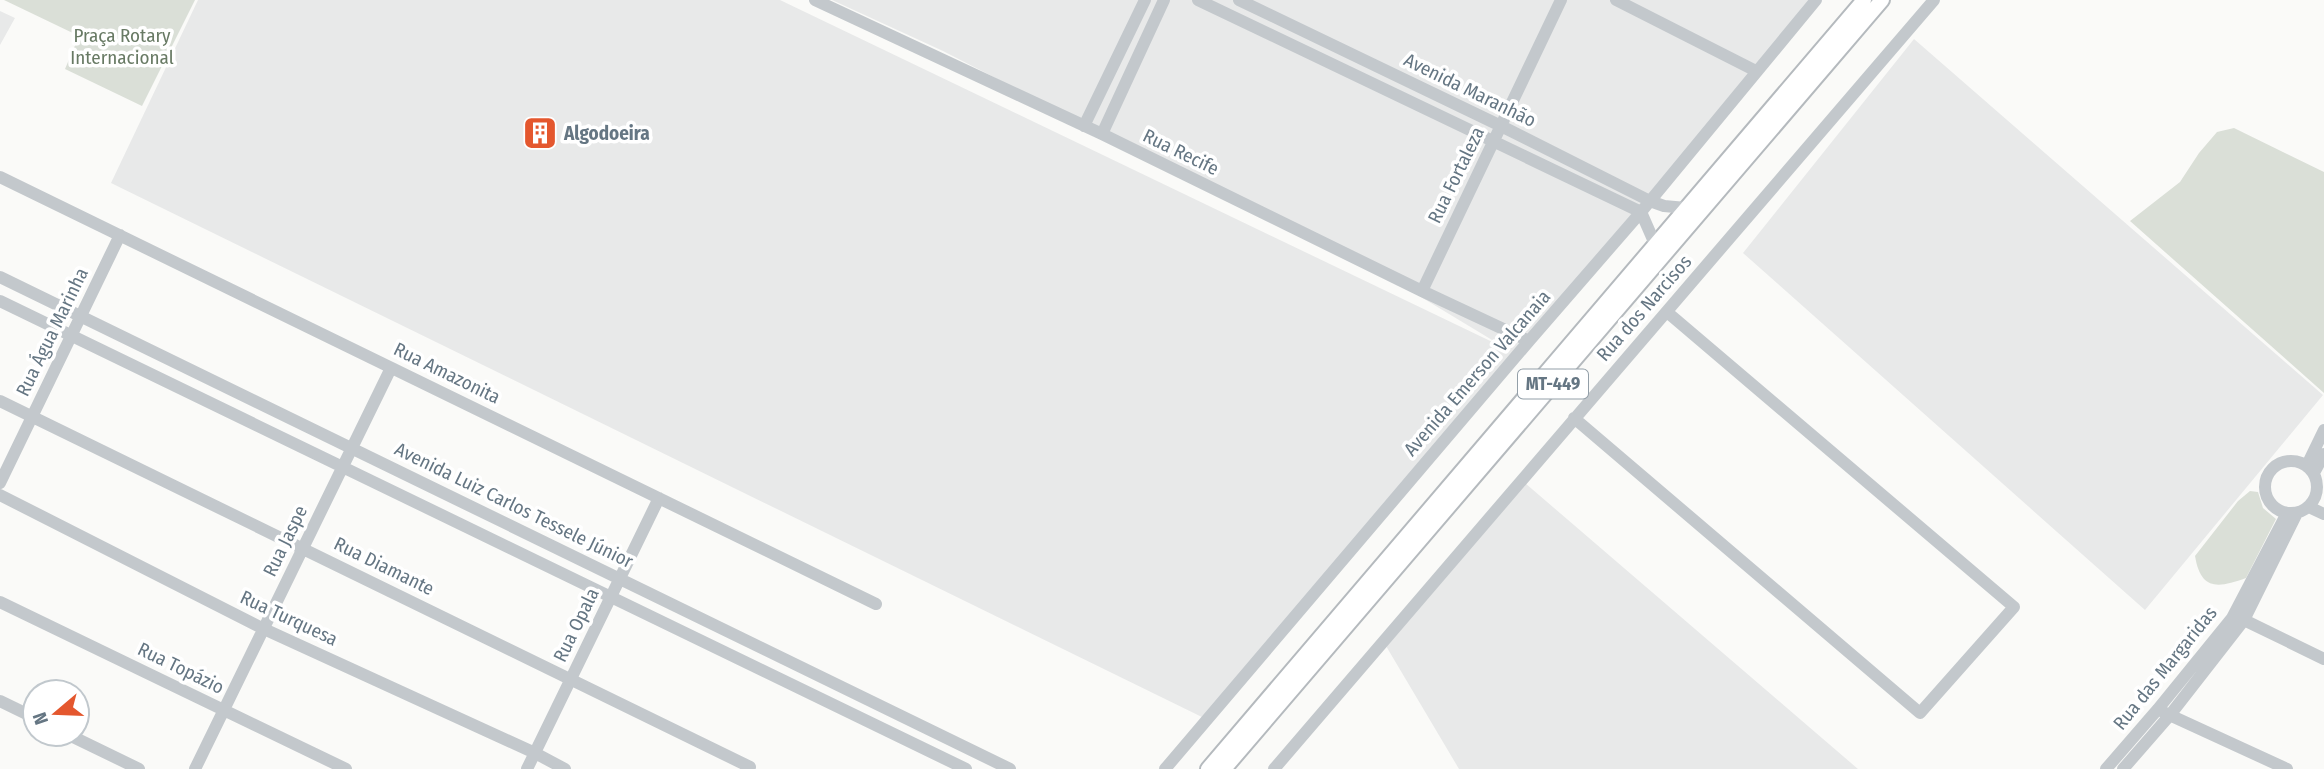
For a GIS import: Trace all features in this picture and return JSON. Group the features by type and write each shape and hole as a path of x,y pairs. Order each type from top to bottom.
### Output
{"main road":[{"name":"MT-449","path":"1208,769 1864,0"},
{"name":"MT-449","path":"1224,769 1882,0"}],"street":[{"name":"Rua Recife","path":"815,0 1102,134 1529,341"},
{"path":"1084,126 1145,0"},
{"path":"1102,134 1164,0"},
{"name":"Avenida Maranhão","path":"1198,0 1641,212"},
{"name":"Avenida Maranhão","path":"1239,0 1650,201 1664,206 1686,208"},
{"name":"Rua Fortaleza","path":"1422,291 1561,0"},
{"path":"1616,0 1756,71"},
{"name":"Avenida Emerson Valcanaia","path":"1165,769 1641,212 1816,0"},
{"name":"Rua dos Narcisos","path":"1274,769 1934,0"},
{"name":"Rua Amazonita","path":"0,177 876,604"},
{"path":"1641,212 1656,244"},
{"name":"Rua Água Marinha","path":"0,483 120,235"},
{"name":"Avenida Luiz Carlos Tessele Júnior","path":"0,277 1010,769"},
{"path":"0,301 966,769"},
{"path":"1574,418 1920,713 2014,607 1667,312"},
{"name":"Rua Jaspe","path":"195,769 391,368"},
{"name":"Rua Diamante","path":"0,401 750,767"},
{"path":"2310,469 2324,430"},
{"path":"2310,469 2324,454"},
{"path":"2298,511 2314,501 2321,489 2310,469 2292,460 2284,461 2276,465 2266,477 2265,492 2268,500 2273,506 2298,511 2324,514"},
{"name":"Rua Turquesa","path":"0,495 264,628 565,769"},
{"name":"Rua Opala","path":"527,769 659,498"},
{"name":"Rua das Margaridas","path":"2106,769 2164,712 2244,620 2298,511"},
{"name":"Rua das Margaridas","path":"2123,769 2232,618 2298,511"},
{"name":"Rua Topázio","path":"0,602 346,769"},
{"path":"2244,620 2324,659"},
{"path":"0,701 21,711"},
{"path":"2164,712 2287,769"},
{"path":"91,746 139,769"}],"shaded area":[{"path":"198,0 780,0 1507,349 1411,291 943,51 832,0 1811,0 1647,199 1206,719 111,183"},
{"path":"0,11 15,18 0,45"},
{"path":"1914,39 2323,395 2145,610 1743,253"},
{"path":"1525,483 1858,769 1459,769 1386,646"}],"green space":[{"name":"Praça Rotary Internacional","path":"4,0 195,0 142,106 65,69 79,36"},
{"path":"2234,128 2324,172 2324,393 2130,221 2180,182 2217,132"},
{"path":"2250,491 2258,492 2263,508 2276,519 2246,578 2227,584 2212,584 2202,576 2195,556 2238,501"}],"place":[{"name":"Algodoeira","path":"540,133"}]}
